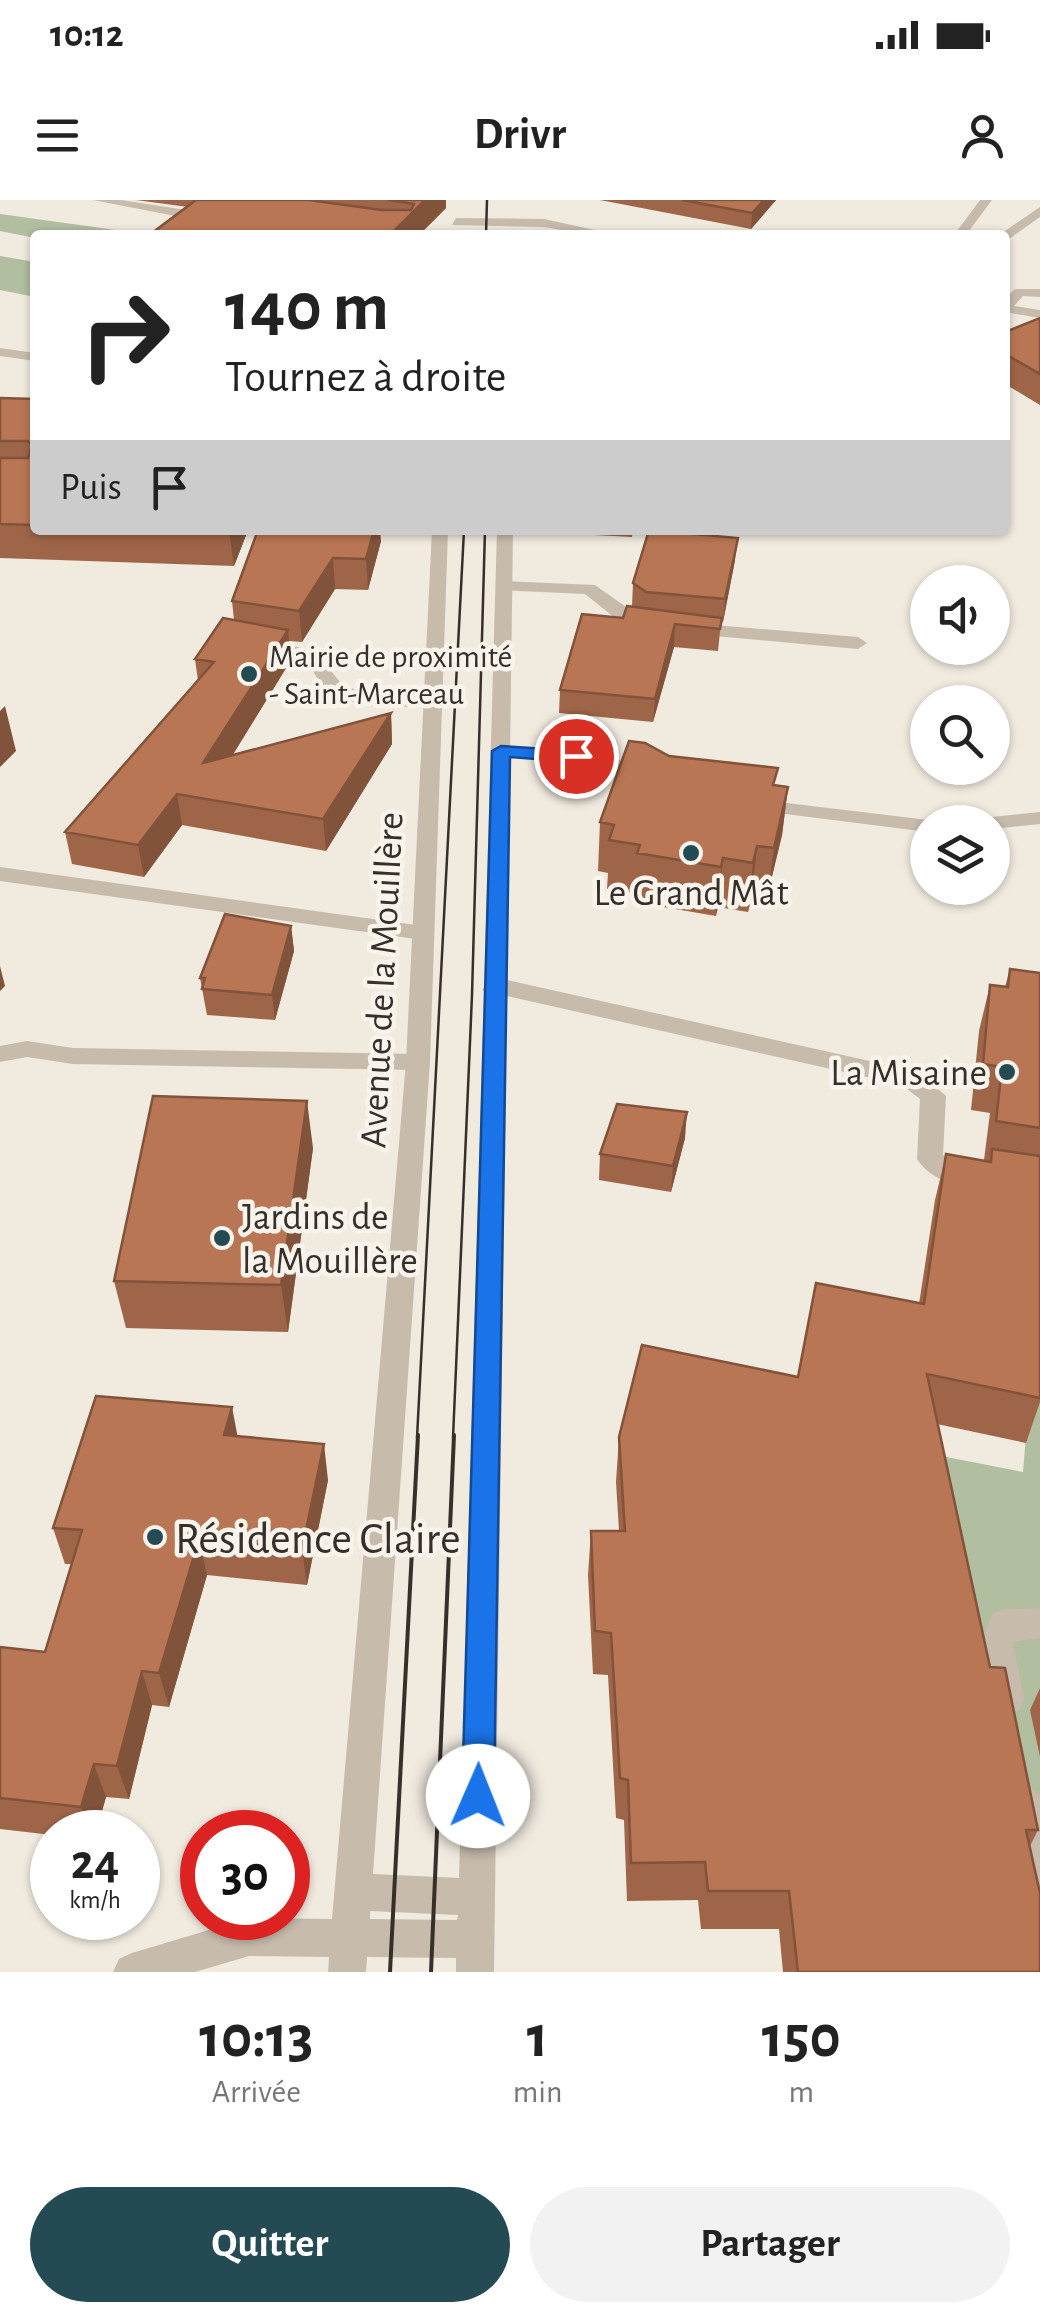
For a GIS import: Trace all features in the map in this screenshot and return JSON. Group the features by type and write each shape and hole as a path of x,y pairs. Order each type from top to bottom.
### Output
{"street":[{"path":"99,200 192,216 224,213"},
{"path":"964,230 986,200"},
{"path":"504,207 504,228"},
{"path":"1010,232 1040,211"},
{"path":"455,223 504,228 553,224 585,230"},
{"path":"1010,305 1033,290"},
{"path":"1010,309 1040,314"},
{"path":"0,352 30,356"},
{"name":"Avenue de la Mouillère","path":"348,1954 418,1062 440,535"},
{"path":"132,1972 249,1938 348,1954 475,1956 505,535"},
{"path":"506,586 589,589 640,624 858,643"},
{"path":"237,642 305,652 342,692 374,699 433,698"},
{"path":"501,751 608,759 666,794"},
{"path":"741,803 910,824"},
{"path":"1010,821 1040,818"},
{"path":"0,874 423,933"},
{"path":"494,990 507,988 910,1078 932,1096 930,1159 954,1175 1040,1190"},
{"path":"0,1054 27,1048 93,1056 418,1062"},
{"path":"1014,1735 996,1641 1005,1624 1040,1623"},
{"path":"1022,1772 1040,1866"},
{"path":"352,1892 476,1897"}],"green space":[{"path":"0,214 116,230 30,230 30,237 0,231"},
{"path":"0,256 30,261 30,296 0,290"},
{"path":"1040,1267 1040,1972 921,1452 1023,1472"}],"building":[{"path":"196,200 309,200 411,210 414,204 388,200 425,200 395,230 156,230"},
{"path":"682,200 764,200 752,213"},
{"path":"1040,318 1040,374 1010,357 1010,330"},
{"path":"0,398 30,399 30,443 0,441"},
{"path":"30,452 30,525 0,524 0,458 28,458"},
{"path":"256,535 373,535 366,559 333,558 299,611 232,601"},
{"path":"647,535 738,538 725,599 646,592 633,583"},
{"path":"627,606 722,618 720,629 675,624 655,699 560,690 582,614 623,618"},
{"path":"223,618 288,630 203,763 391,713 323,819 177,794 138,845 65,832 214,662 195,659"},
{"path":"629,741 645,743 669,756 778,768 773,785 788,787 774,848 757,846 753,863 723,858 721,867 637,853 640,845 609,840 614,825 600,822"},
{"path":"225,914 291,926 272,995 202,989 205,978 200,978"},
{"name":"La Misaine","path":"1010,969 1040,973 1040,1128 996,1121 1002,1067 983,1064 990,985 1008,987"},
{"name":"Jardins de la Mouillère","path":"153,1096 307,1101 281,1285 114,1281"},
{"path":"617,1104 687,1112 673,1166 600,1154"},
{"path":"992,1149 1040,1156 1040,1398 927,1374 990,1667 1005,1668 1038,1830 1026,1830 1040,1893 1040,1972 798,1972 789,1891 708,1891 705,1862 631,1863 628,1780 620,1778 611,1633 595,1631 591,1531 625,1531 619,1437 642,1345 798,1377 816,1283 924,1304 946,1154 991,1162"},
{"path":"96,1396 232,1407 224,1435 324,1444 302,1549 199,1539 159,1673 142,1671 117,1766 94,1764 81,1807 0,1798 0,1647 45,1652 82,1530 53,1528"}],"tram line":[{"path":"486,230 487,200"},
{"path":"417,1438 464,535"},
{"path":"453,1438 472,995 485,535"},
{"path":"390,1972 418,1435"},
{"path":"431,1972 454,1435"}],"place":[{"name":"Mairie de proximité - Saint-Marceau","path":"249,674"},
{"name":"Le Grand Mât","path":"691,853"},
{"name":"La Misaine","path":"1007,1072"},
{"name":"Jardins de la Mouillère","path":"222,1238"},
{"name":"Résidence Claire","path":"155,1537"}],"route":[{"path":"478,1796 501,751 576,756"}]}
